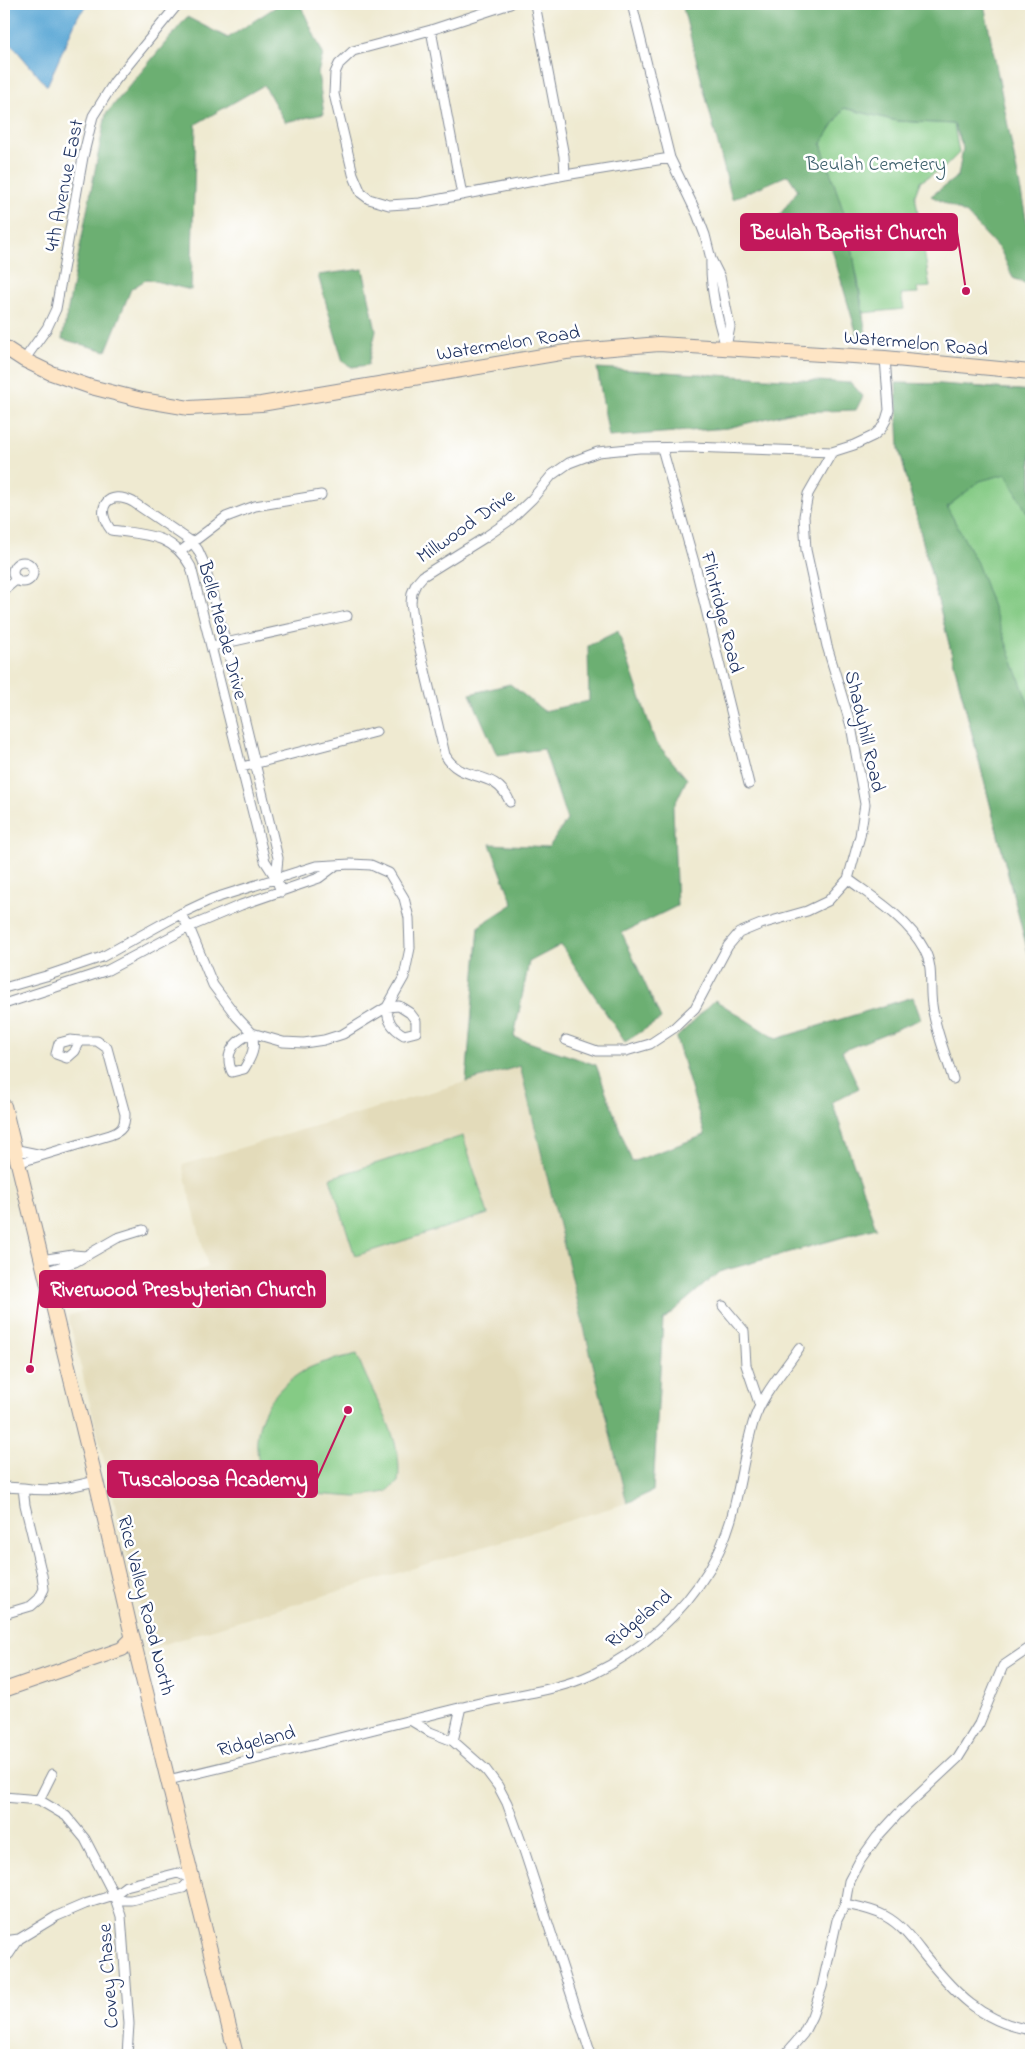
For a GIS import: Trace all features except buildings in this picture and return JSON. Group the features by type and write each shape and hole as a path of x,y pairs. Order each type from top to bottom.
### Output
{"street":[{"name":"4th Avenue East","path":"24,360 47,328 56,309 83,157 94,116 115,81 178,4"},
{"path":"510,4 431,30 353,51 339,64 335,73 334,94 356,184 361,193 369,199 389,205 440,200 565,175 670,158"},
{"path":"535,4 564,156 565,175"},
{"path":"632,4 670,158 705,235 711,259 710,279 726,347"},
{"path":"431,30 462,195"},
{"name":"Watermelon Road","path":"4,347 24,360 51,373 91,387 122,396 188,408 261,404 566,352 659,344 885,358 1031,372"},
{"name":"Millwood Drive","path":"510,802 505,791 498,784 458,770 450,764 445,755 414,624 411,603 416,584 431,570 510,520 552,475 569,463 587,454 690,446 832,452 873,436 881,429 889,410 885,358"},
{"name":"Flintridge Road","path":"662,448 697,573 749,784"},
{"name":"Shadyhill Road","path":"566,1040 597,1051 626,1051 650,1044 674,1028 695,1008 724,953 739,933 761,924 807,911 828,901 848,879 860,836 866,804 851,726 827,646 806,550 804,516 808,494 832,452"},
{"path":"181,551 226,517 255,506 321,495"},
{"name":"Belle Meade Drive","path":"276,878 278,858 226,643 203,561 192,542 125,498 115,497 106,502 102,511 104,521 111,530 152,535 181,551 191,567 265,861 276,878 281,892"},
{"path":"4,590 17,580"},
{"path":"212,646 347,616"},
{"path":"242,767 255,762 376,732"},
{"path":"4,988 102,957 180,914 212,899 316,866 351,864 371,864 389,873 404,898 409,918 410,948 404,977 387,1007 344,1034 304,1043 283,1042 252,1033 237,1017 213,985 189,928 180,914"},
{"path":"4,1004 90,978 189,928 241,905 319,878 335,866"},
{"path":"848,879 880,902 912,932 925,950 932,976 932,1005 953,1079"},
{"path":"17,1163 119,1132 125,1125 126,1114 107,1048 97,1040 80,1041"},
{"name":"Rice Valley Road North","path":"4,1106 236,2055"},
{"path":"13,1149 42,1155"},
{"path":"43,1266 73,1254 86,1256 117,1238 143,1230"},
{"path":"723,1306 744,1331 746,1365 760,1406"},
{"name":"Ridgeland","path":"168,1780 461,1707 556,1686 592,1674 627,1654 667,1622 687,1600 705,1575 728,1530 739,1491 753,1423 760,1406 799,1348"},
{"path":"4,1487 42,1491 60,1490 96,1481"},
{"path":"4,1614 31,1606 39,1600 44,1589 27,1514 24,1488"},
{"path":"4,1690 122,1649 133,1638"},
{"path":"785,2055 802,2034 812,2016 822,1987 837,1920 845,1904 849,1882 864,1853 898,1814 958,1758 979,1724 1003,1666 1031,1647"},
{"path":"453,1741 461,1707"},
{"path":"410,1720 430,1732 453,1741 486,1770 498,1786 507,1803 591,2055"},
{"path":"38,1800 52,1774"},
{"name":"Covey Chase","path":"4,1797 38,1800 66,1816 85,1838 114,1896 121,1916 129,2024 127,2055"},
{"name":"Covey Chase","path":"178,1873 192,1879 183,1888 131,1900 123,1900 114,1896 126,1886 178,1873"},
{"path":"4,1941 19,1939 57,1916 84,1904 114,1896"},
{"path":"845,1904 877,1912 895,1923 910,1937 956,1993 971,2006 988,2017 1008,2025 1031,2030"},
{"path":"4,1958 19,1939"}],"shaded area":[{"path":"520,1066 627,1503 151,1648 68,1316 208,1267 182,1165"}],"green space":[{"path":"280,4 300,4 323,54 318,73 324,114 285,122 264,85 196,124 191,290 147,279 131,289 106,351 62,339 106,114 187,17 228,38"},
{"path":"682,4 984,4 1031,243 1031,286 1013,278 1001,251 967,214 931,196 958,176 963,148 954,124 897,121 844,108 821,144 849,228 866,334 858,338 823,219 803,225 779,216 798,190 788,175 732,199"},
{"name":"Beulah Cemetery","path":"844,108 897,121 954,124 959,153 945,167 920,182 915,195 930,287 917,288 918,293 901,294 904,309 863,313 858,280 821,143"},
{"path":"363,269 376,331 368,365 352,367 343,362 318,275"},
{"path":"597,368 851,383 863,396 856,410 792,412 728,428 609,437"},
{"path":"896,383 941,384 1031,391 1031,520 1006,474 980,481 947,507 977,563 1031,711 1031,964 899,448"},
{"path":"971,386 1031,391 1031,964 899,448"},
{"path":"618,631 655,741 687,779 673,808 677,906 622,933 661,1019 625,1042 561,945 529,962 514,1037 596,1065 632,1162 705,1135 676,1038 715,1000 776,1039 913,997 921,1019 842,1051 859,1088 832,1102 876,1228 719,1272 663,1320 653,1491 627,1503 520,1066 466,1082 479,926 513,904 490,844 549,847 567,820 544,749 497,755 470,694 510,684 544,711 589,701 588,646"},
{"path":"463,1136 488,1214 355,1256 330,1178"},
{"path":"357,1354 392,1433 399,1465 398,1482 386,1492 356,1497 271,1491 262,1473 257,1438 261,1421 268,1405 292,1378 309,1368"}],"water":[{"path":"4,4 88,4 78,16 47,86 7,39 4,33"}],"place":[{"name":"Beulah Baptist Church","path":"966,291"},
{"name":"Riverwood Presbyterian Church","path":"30,1369"},
{"name":"Tuscaloosa Academy","path":"348,1410"}]}
